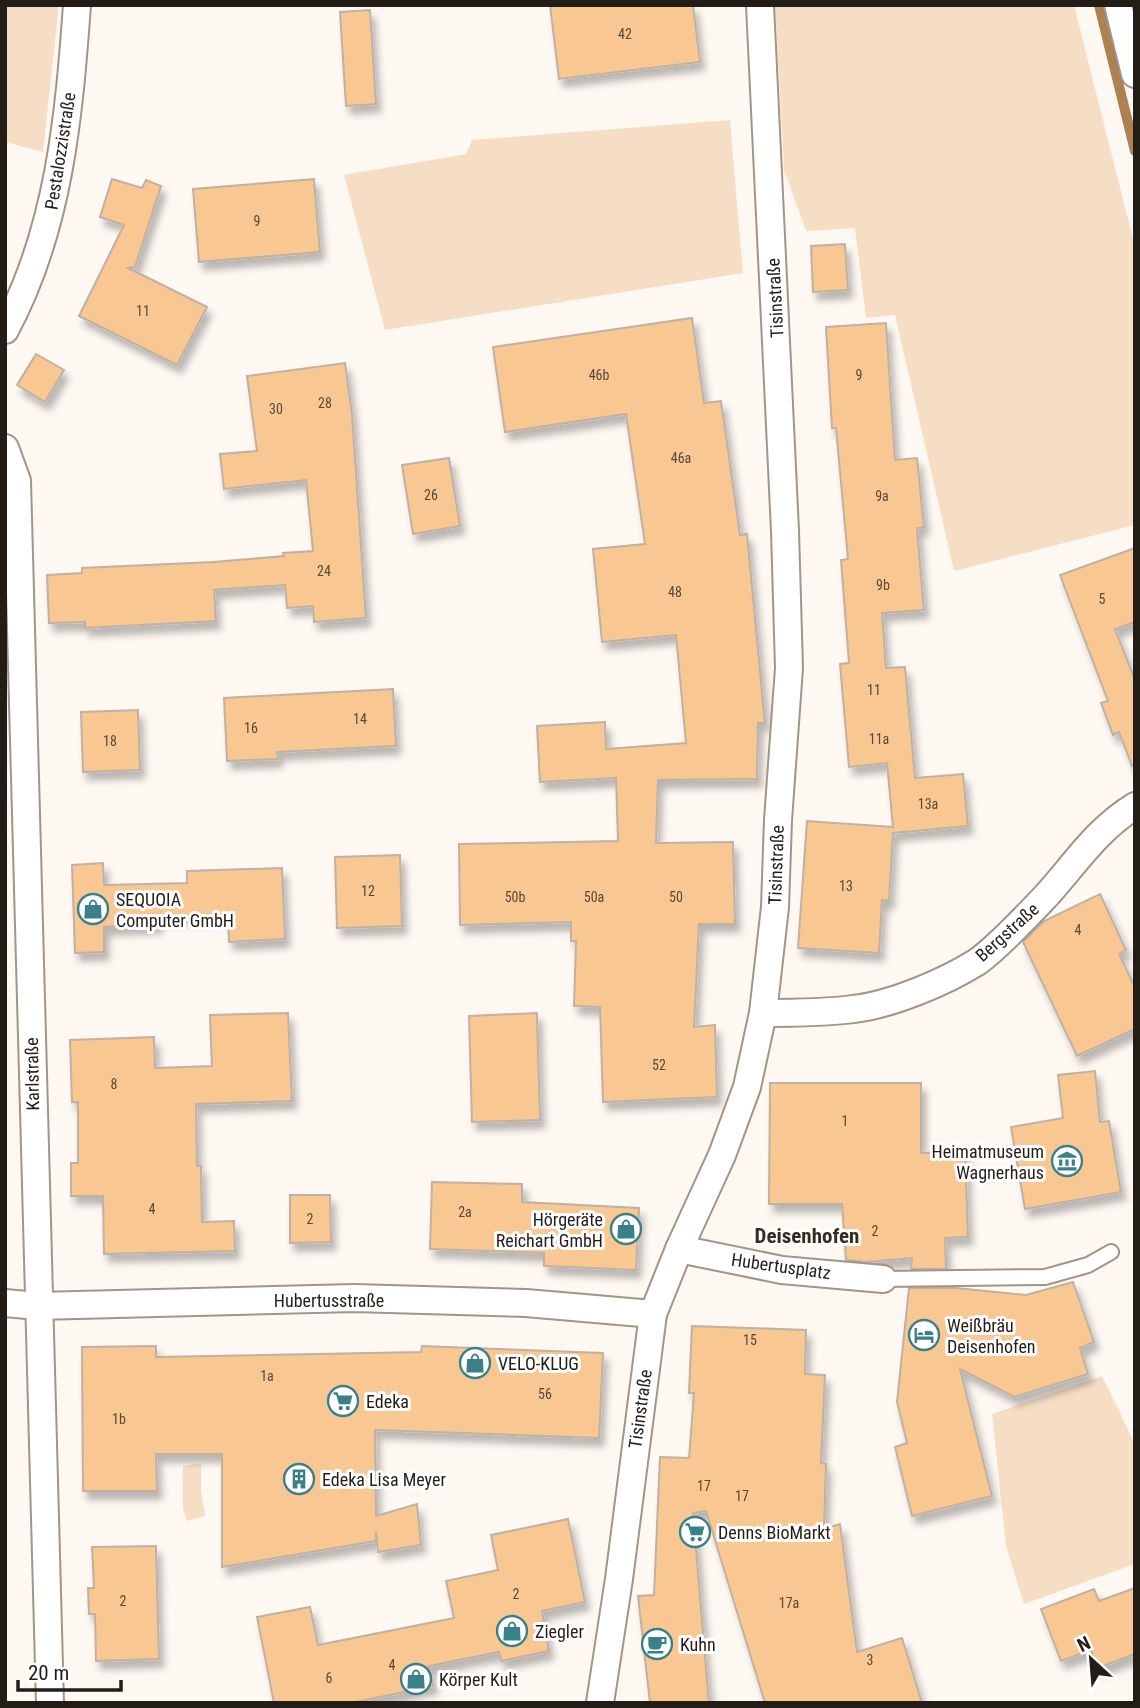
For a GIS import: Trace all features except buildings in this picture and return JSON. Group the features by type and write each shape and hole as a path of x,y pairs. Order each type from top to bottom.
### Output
{"street":[{"name":"Pestalozzistraße","path":"5,330 18,307 52,209 69,106 77,5"},
{"name":"Tisinstraße","path":"595,1702 619,1579 653,1314 722,1154 747,1087 763,1013 775,907 789,668 784,504 760,5"},
{"path":"1118,5 1135,74"},
{"name":"Karlstraße","path":"5,448 17,481 50,1703"},
{"name":"Bergstraße","path":"763,1013 856,1009 898,998 943,981 979,960 1046,896 1091,841 1119,815 1135,806"},
{"name":"Hubertusplatz","path":"679,1249 782,1270 883,1279"},
{"name":"Hubertusstraße","path":"5,1303 38,1306 355,1298 526,1303 653,1314"}],"lane":[{"path":"883,1279 1045,1277 1088,1265 1111,1252"}],"shaded area":[{"path":"5,5 59,5 43,152 5,142"},
{"path":"775,5 1074,5 1135,247 1135,525 954,571 895,315 866,318 855,228 806,231 784,170"},
{"path":"730,120 743,273 385,330 344,175 466,154 472,140"},
{"path":"1102,1376 1135,1444 1135,1564 1024,1604 1006,1546 992,1414"},
{"path":"201,1463 205,1516 187,1521 183,1509 183,1466"}],"waterway":[{"path":"1099,5 1135,151"}],"place":[{"name":"SEQUOIA Computer GmbH","path":"93,909"},
{"name":"Heimatmuseum Wagnerhaus","path":"1067,1161"},
{"name":"Hörgeräte Reichart GmbH","path":"626,1229"},
{"name":"Weißbräu Deisenhofen","path":"924,1335"},
{"name":"VELO-KLUG","path":"475,1363"},
{"name":"Edeka","path":"343,1401"},
{"name":"Edeka Lisa Meyer","path":"299,1479"},
{"name":"Denns BioMarkt","path":"695,1532"},
{"name":"Ziegler","path":"512,1631"},
{"name":"Kuhn","path":"657,1644"},
{"name":"Körper Kult","path":"416,1679"}],"district":[{"name":"Deisenhofen","path":"807,1236"}]}
